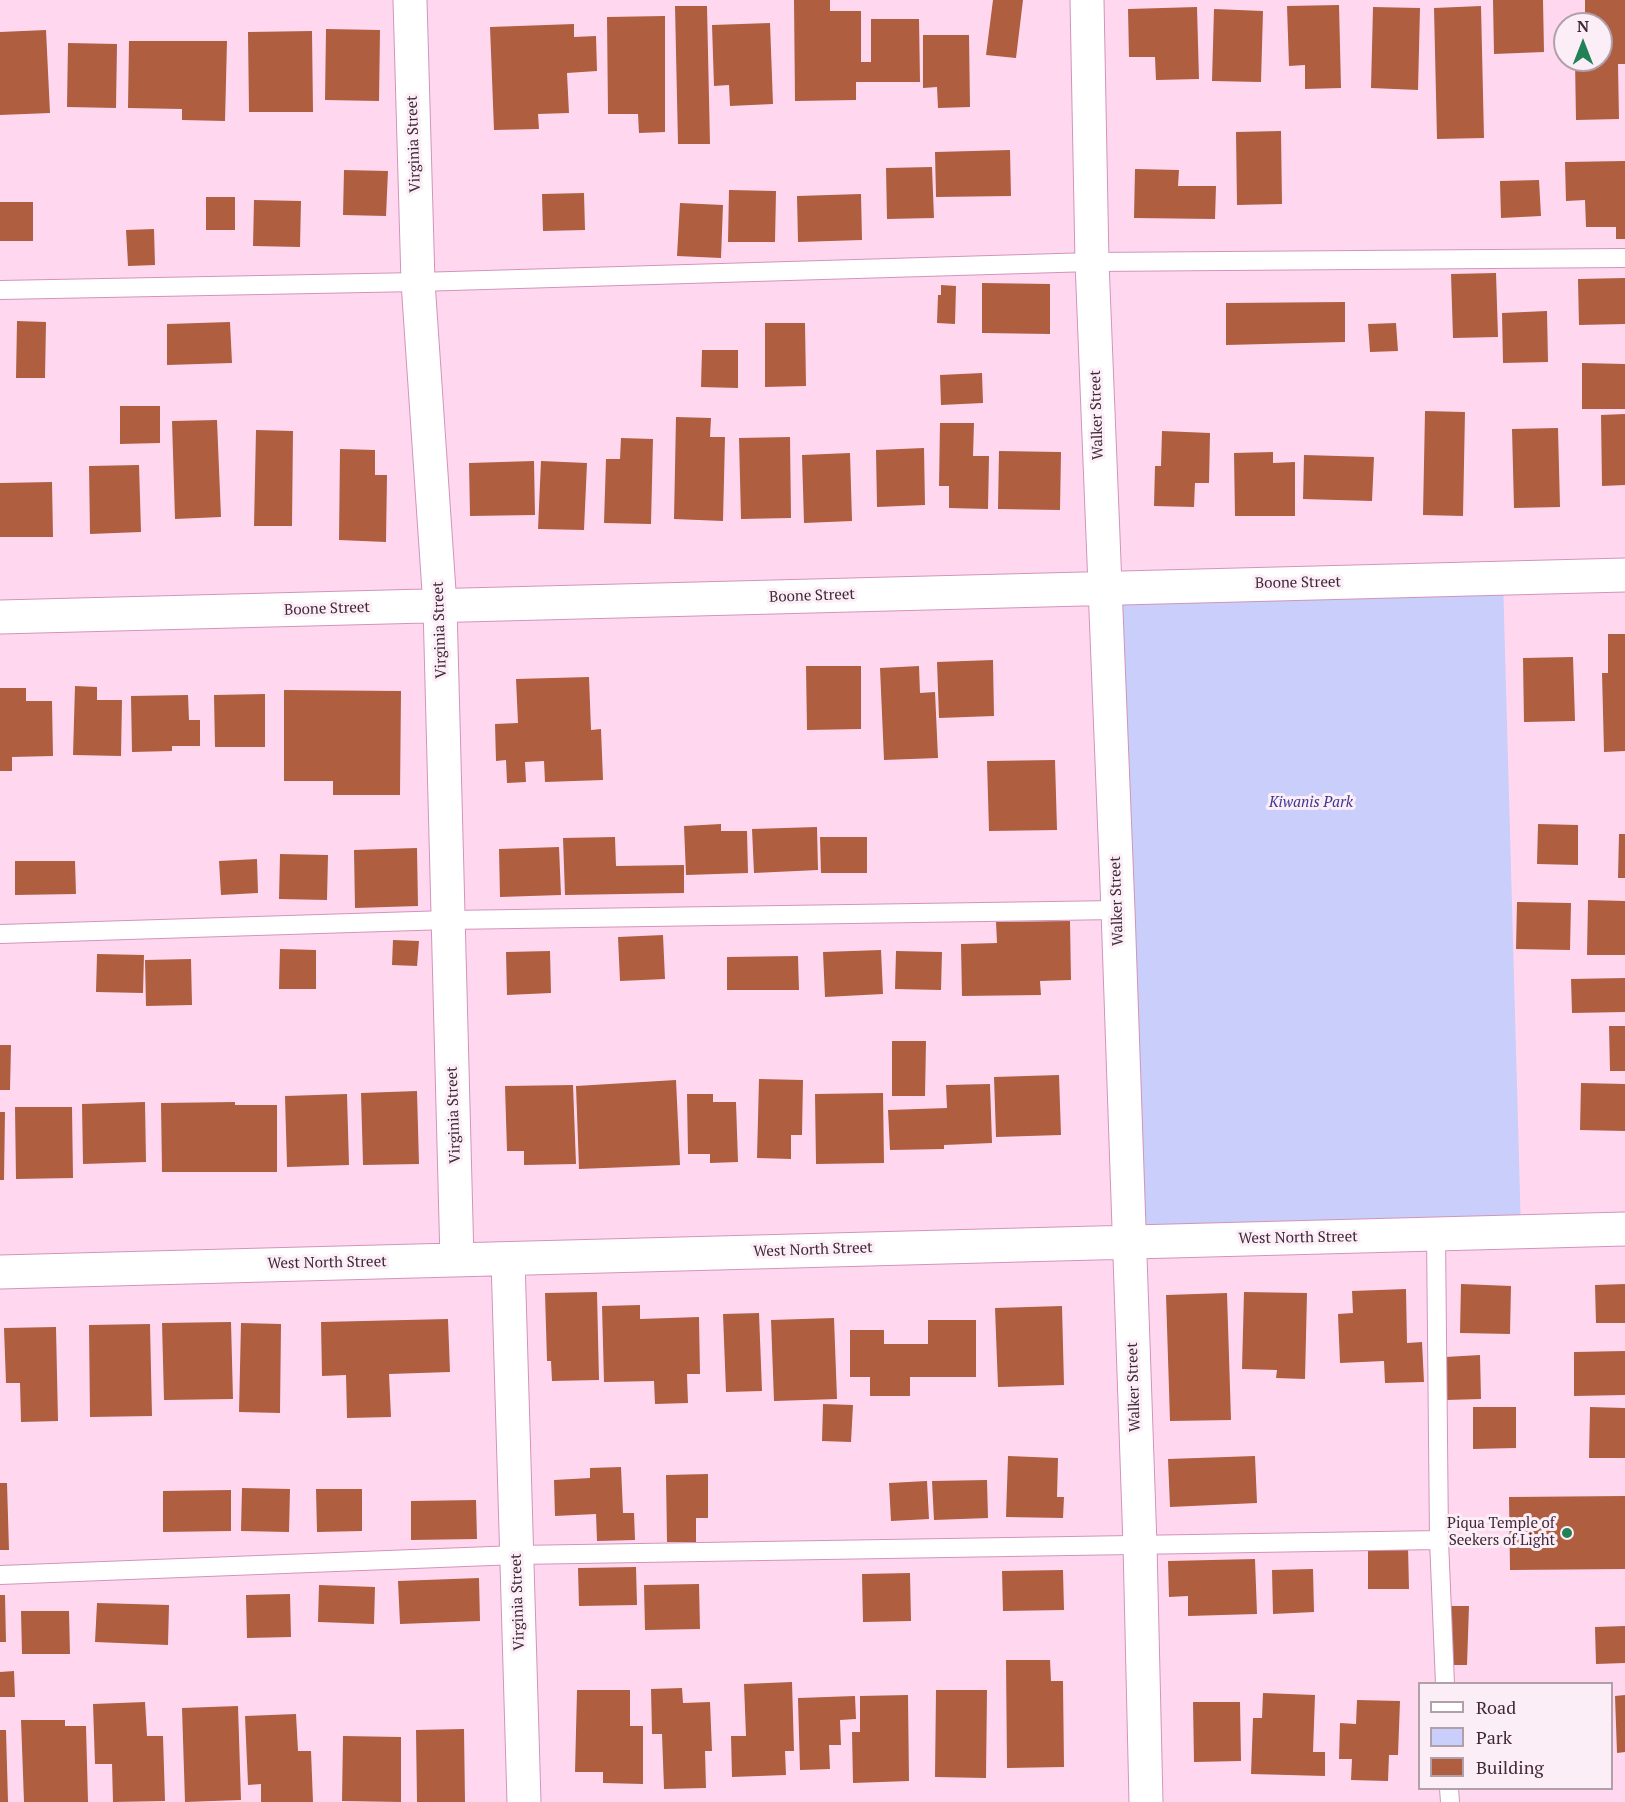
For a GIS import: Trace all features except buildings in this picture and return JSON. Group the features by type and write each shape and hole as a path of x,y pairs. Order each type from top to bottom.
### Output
{"street":[{"name":"Virginia Street","path":"410,0 418,282 441,606 457,1260"},
{"name":"Walker Street","path":"1087,0 1092,262 1118,910 1140,1545 1146,1802"},
{"name":"Boone Street","path":"0,617 1625,575"},
{"name":"West North Street","path":"0,1272 1625,1229"},
{"name":"Virginia Street","path":"508,1258 524,1802"}],"lane":[{"path":"0,290 418,282 1092,262 1625,258"},
{"path":"0,934 448,920 1118,910"},
{"path":"1436,1234 1439,1540 1445,1682"},
{"path":"0,1575 517,1555 1439,1540"}],"green space":[{"name":"Kiwanis Park","path":"1503,578 1521,1232 1129,1242 1104,588"}],"place":[{"name":"Piqua Temple of Seekers of Light","path":"1567,1533"}]}
